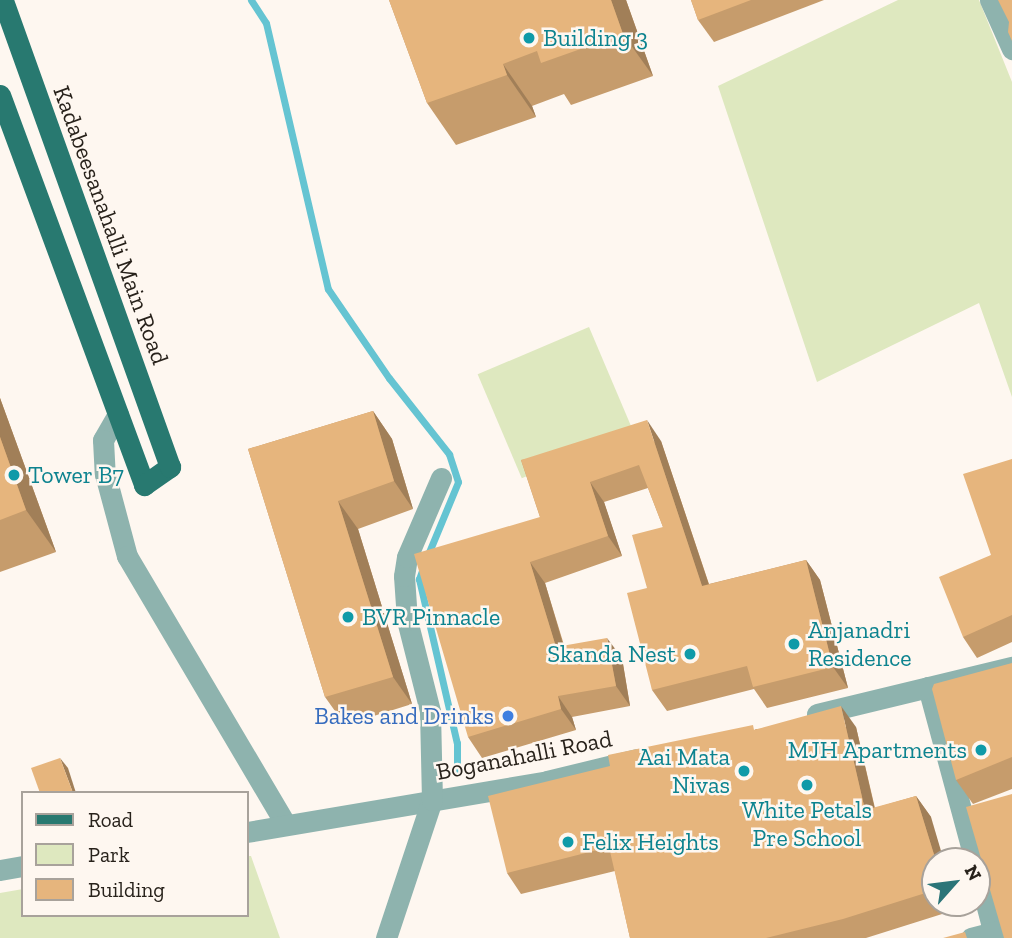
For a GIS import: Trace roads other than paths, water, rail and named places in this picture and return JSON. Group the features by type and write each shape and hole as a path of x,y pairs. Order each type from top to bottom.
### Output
{"main road":[{"name":"Kadabeesanahalli Main Road","path":"3,0 170,467 145,485 118,414"},
{"path":"0,95 118,414"}],"street":[{"path":"990,0 1012,49"},
{"path":"118,414 103,440 105,474 127,556 286,825"},
{"path":"387,938 432,800 430,710 403,586 407,557 441,478"},
{"path":"797,720 1012,667"},
{"path":"928,687 971,847"},
{"name":"Boganahalli Road","path":"248,832 547,780 652,755"},
{"path":"0,870 21,866"},
{"path":"971,938 995,935 990,917"}],"waterway":[{"path":"251,0 266,23 328,289 389,378 449,454 458,482 427,557"},
{"path":"423,568 419,579 457,743 457,771"}],"place":[{"name":"Building 3","path":"529,38"},
{"name":"Tower B7","path":"14,475"},
{"name":"BVR Pinnacle","path":"348,617"},
{"name":"Anjanadri Residence","path":"794,644"},
{"name":"Skanda Nest","path":"690,654"},
{"name":"Bakes and Drinks","path":"508,716"},
{"name":"MJH Apartments","path":"981,750"},
{"name":"Aai Mata Nivas","path":"744,771"},
{"name":"White Petals Pre School","path":"807,785"},
{"name":"Felix Heights","path":"568,842"}]}
